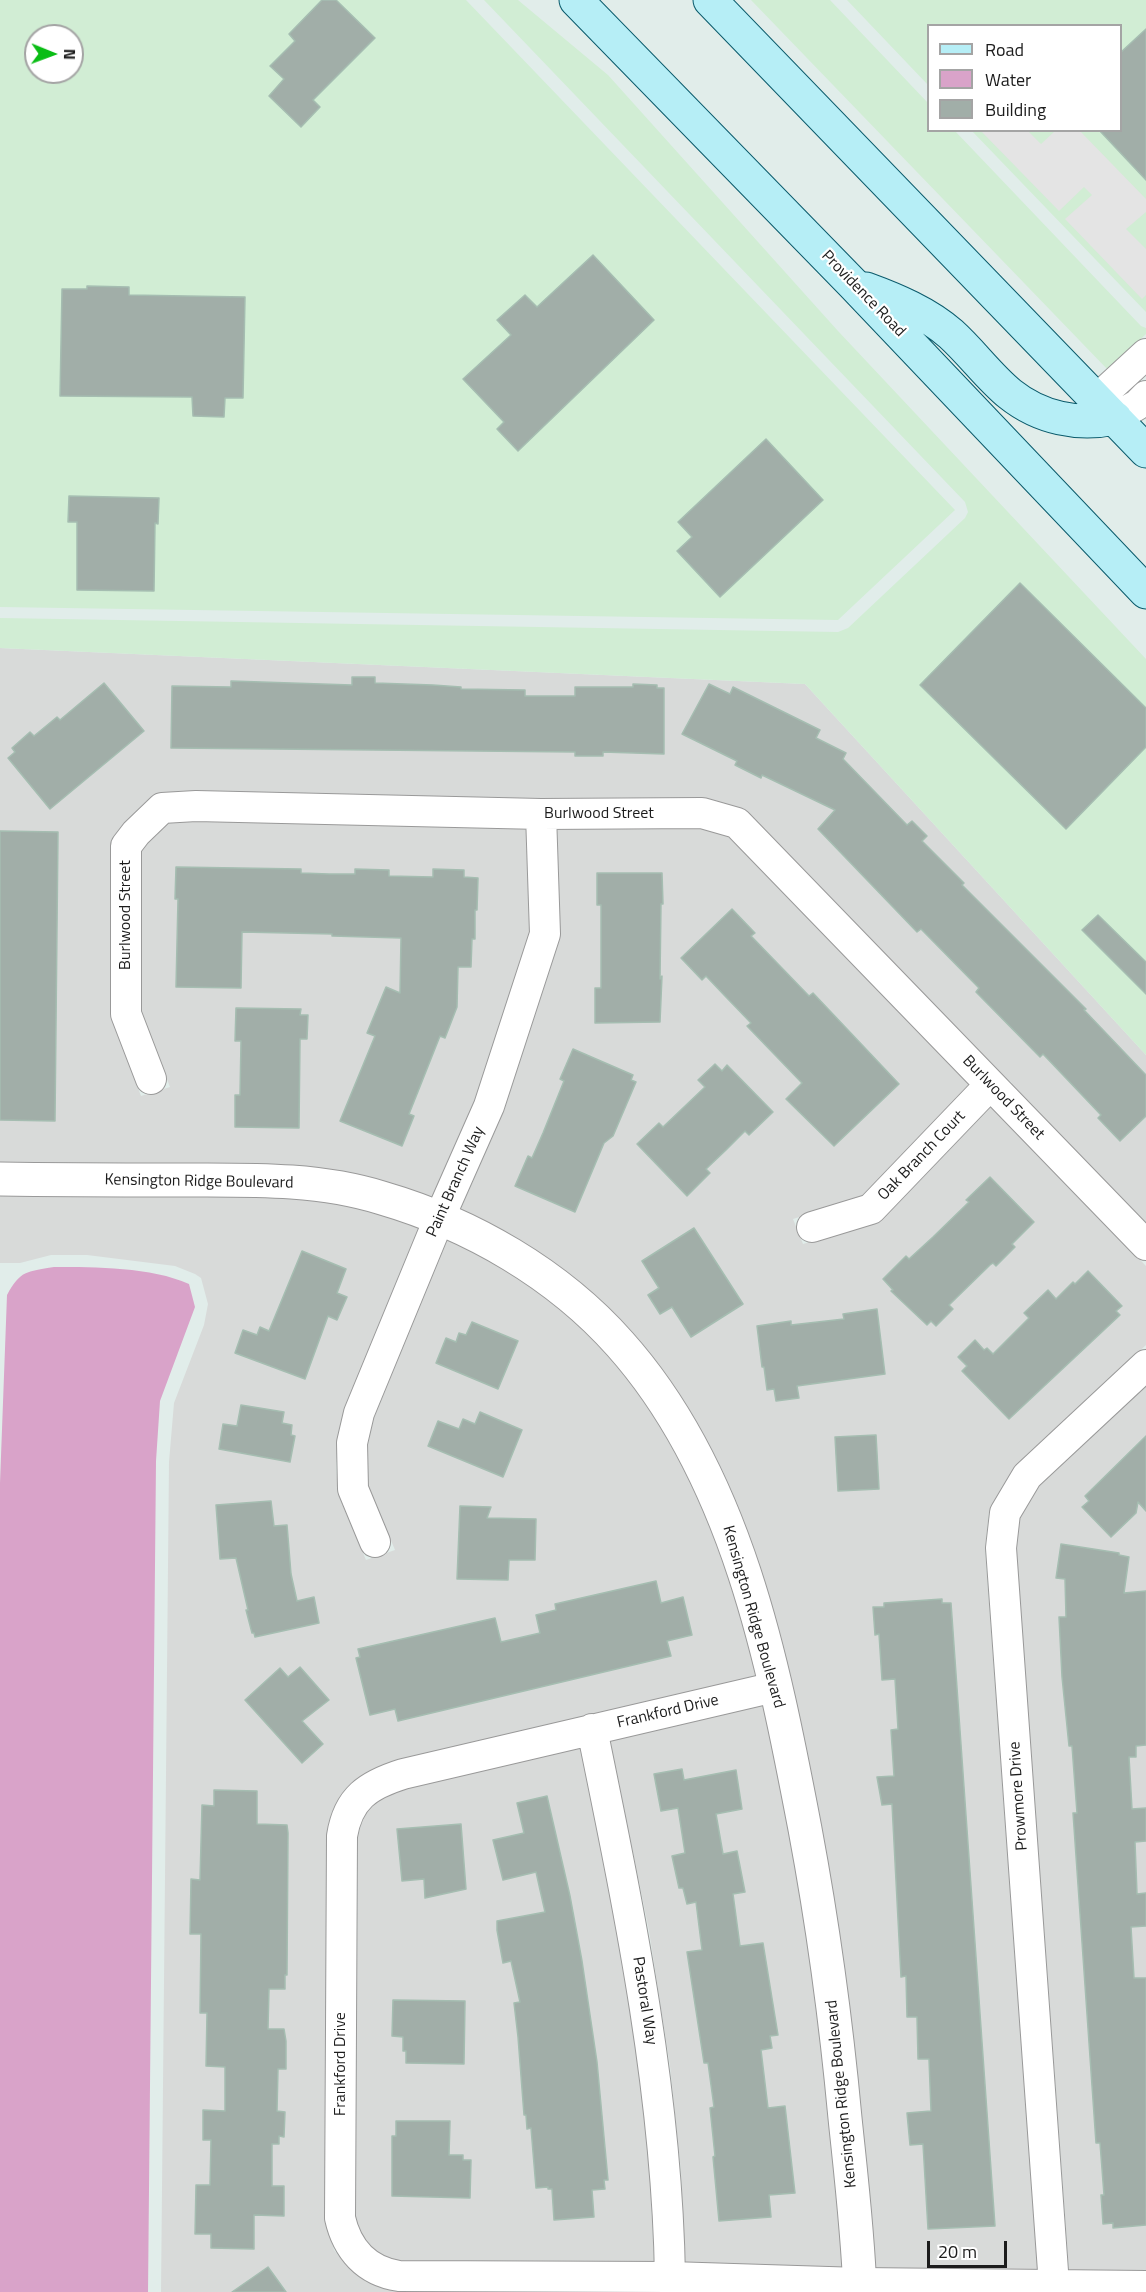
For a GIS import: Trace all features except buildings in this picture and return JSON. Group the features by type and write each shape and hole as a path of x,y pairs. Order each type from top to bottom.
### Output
{"main road":[{"path":"710,0 1146,451"},
{"name":"Providence Road","path":"589,3 1146,592"},
{"path":"853,284 888,297 952,334 1009,393 1033,408 1059,418 1078,422 1097,422 1106,409"}],"street":[{"path":"1146,354 1106,409 1126,413 1146,396"},
{"name":"Burlwood Street","path":"151,1079 126,1014 126,846 162,808 196,806 541,814 702,813 737,823 1146,1245"},
{"name":"Paint Branch Way","path":"375,1542 353,1489 352,1443 359,1413 439,1219 489,1107 545,934 541,814"},
{"name":"Oak Branch Court","path":"812,1227 871,1209 990,1085"},
{"name":"Kensington Ridge Boulevard","path":"0,1179 257,1180 309,1184 377,1196 439,1219 502,1250 552,1281 580,1303 601,1324 648,1379 690,1444 723,1513 744,1574 775,1687 796,1779 828,1962 850,2164 860,2288"},
{"name":"Prowmore Drive","path":"1054,2285 1001,1548 1005,1513 1027,1476 1146,1365"},
{"name":"Frankford Drive","path":"775,1687 393,1777 374,1785 358,1797 347,1815 342,1836 340,2218 343,2231 354,2251 365,2263 385,2274 399,2276 670,2277 860,2288"},
{"name":"Pastoral Way","path":"592,1729 634,1933 654,2068 665,2173 670,2277"},
{"path":"860,2288 1146,2286"}],"shaded area":[{"path":"0,0 466,0 955,510 838,620 0,607"},
{"path":"484,0 518,0 608,75 838,331 1146,659 1146,1055 805,684 0,648 0,618 838,632 848,628 965,518 968,512 965,502"},
{"path":"751,0 830,0 927,102 927,132 956,132 1141,326 1146,328 1146,334 1108,370"},
{"path":"847,0 1146,0 1146,312 973,132 1122,132 1122,24 927,24 927,84"},
{"path":"982,132 1029,132 1041,144 1054,132 1081,132 1146,199 1146,212 1126,229 1146,249 1146,295 1142,299 1065,219 1092,195 1084,187 1059,211"},
{"path":"0,648 805,684 1146,1055 1146,1224 1011,1085 1012,1083 748,814 702,800 540,800 195,792 160,795 150,799 124,824 111,846 110,1014 141,1096 170,1087 141,1012 141,850 169,821 197,819 526,827 530,933 475,1102 431,1200 382,1183 311,1170 258,1166 0,1165"},
{"path":"557,827 700,827 728,835 970,1085 862,1197 793,1219 803,1244 876,1222 991,1106 1146,1266 1146,1345 1016,1466 989,1512 985,1549 1038,2271 874,2270 851,2021 829,1871 684,1405 459,1213 504,1110 560,938"},
{"path":"0,1193 256,1193 351,1204 420,1226 345,1408 338,1440 336,1466 338,1494 366,1560 395,1550 368,1486 368,1444 374,1417 447,1239 494,1261 569,1313 608,1353 657,1418 693,1483 708,1518 729,1578 757,1677 575,1718 367,1773 345,1789 332,1812 327,1836 325,2220 334,2250 342,2260 369,2283 383,2287 720,2292 161,2292 169,1462 174,1403 204,1325 208,1304 201,1278 175,1266 87,1255 51,1255 20,1263 0,1263"},
{"path":"1146,1385 1146,2273 1069,2271 1016,1548 1019,1517 1040,1484"},
{"path":"763,1704 780,1781 814,1973 836,2177 843,2269 685,2263 681,2172 670,2066 649,1931 610,1739"},
{"path":"580,1746 619,1935 639,2069 650,2174 654,2263 400,2262 383,2258 366,2243 355,2216 358,1837 362,1820 370,1806 382,1797 408,1788"}],"water":[{"path":"54,1267 123,1269 174,1278 189,1284 195,1307 160,1401 156,1461 148,2292 0,2292 0,1483 7,1295 21,1276"}]}
